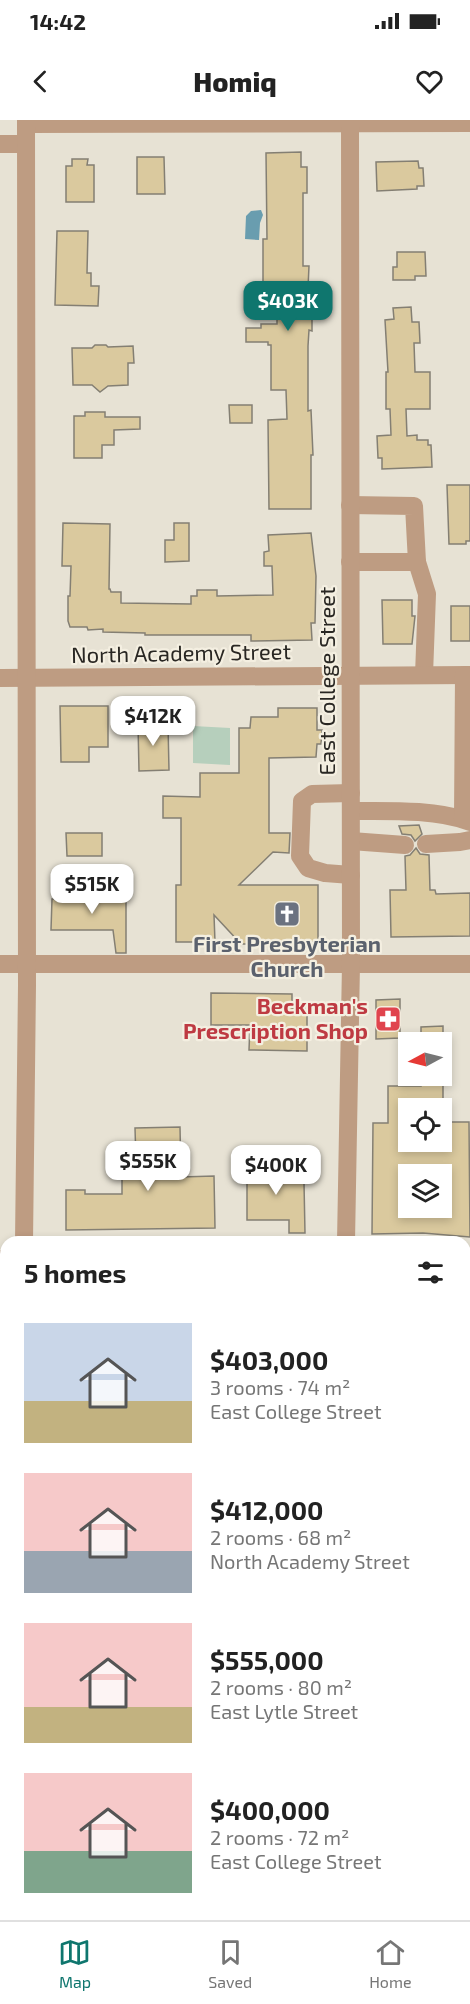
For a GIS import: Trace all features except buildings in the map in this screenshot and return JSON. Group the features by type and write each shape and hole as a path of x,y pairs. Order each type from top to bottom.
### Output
{"street":[{"path":"24,1236 27,964 26,122 470,123"},
{"name":"East College Street","path":"346,1236 351,964 350,122"},
{"path":"0,144 26,144"},
{"path":"350,505 414,506 417,562 427,594 424,675"},
{"path":"350,562 417,562"},
{"path":"351,875 325,873 308,868 300,856 302,801 312,794 398,811 466,820 467,675"},
{"name":"North Academy Street","path":"0,678 467,675"},
{"path":"426,844 460,843 470,840"},
{"path":"351,841 405,845"},
{"path":"0,964 470,964"}],"green space":[{"path":"193,726 230,728 230,765 193,763"}],"water":[{"path":"261,210 263,215 259,240 245,239 246,216 251,211"}],"place":[{"name":"First Presbyterian Church","path":"287,914"},
{"name":"Beckman's Prescription Shop","path":"388,1019"}]}
